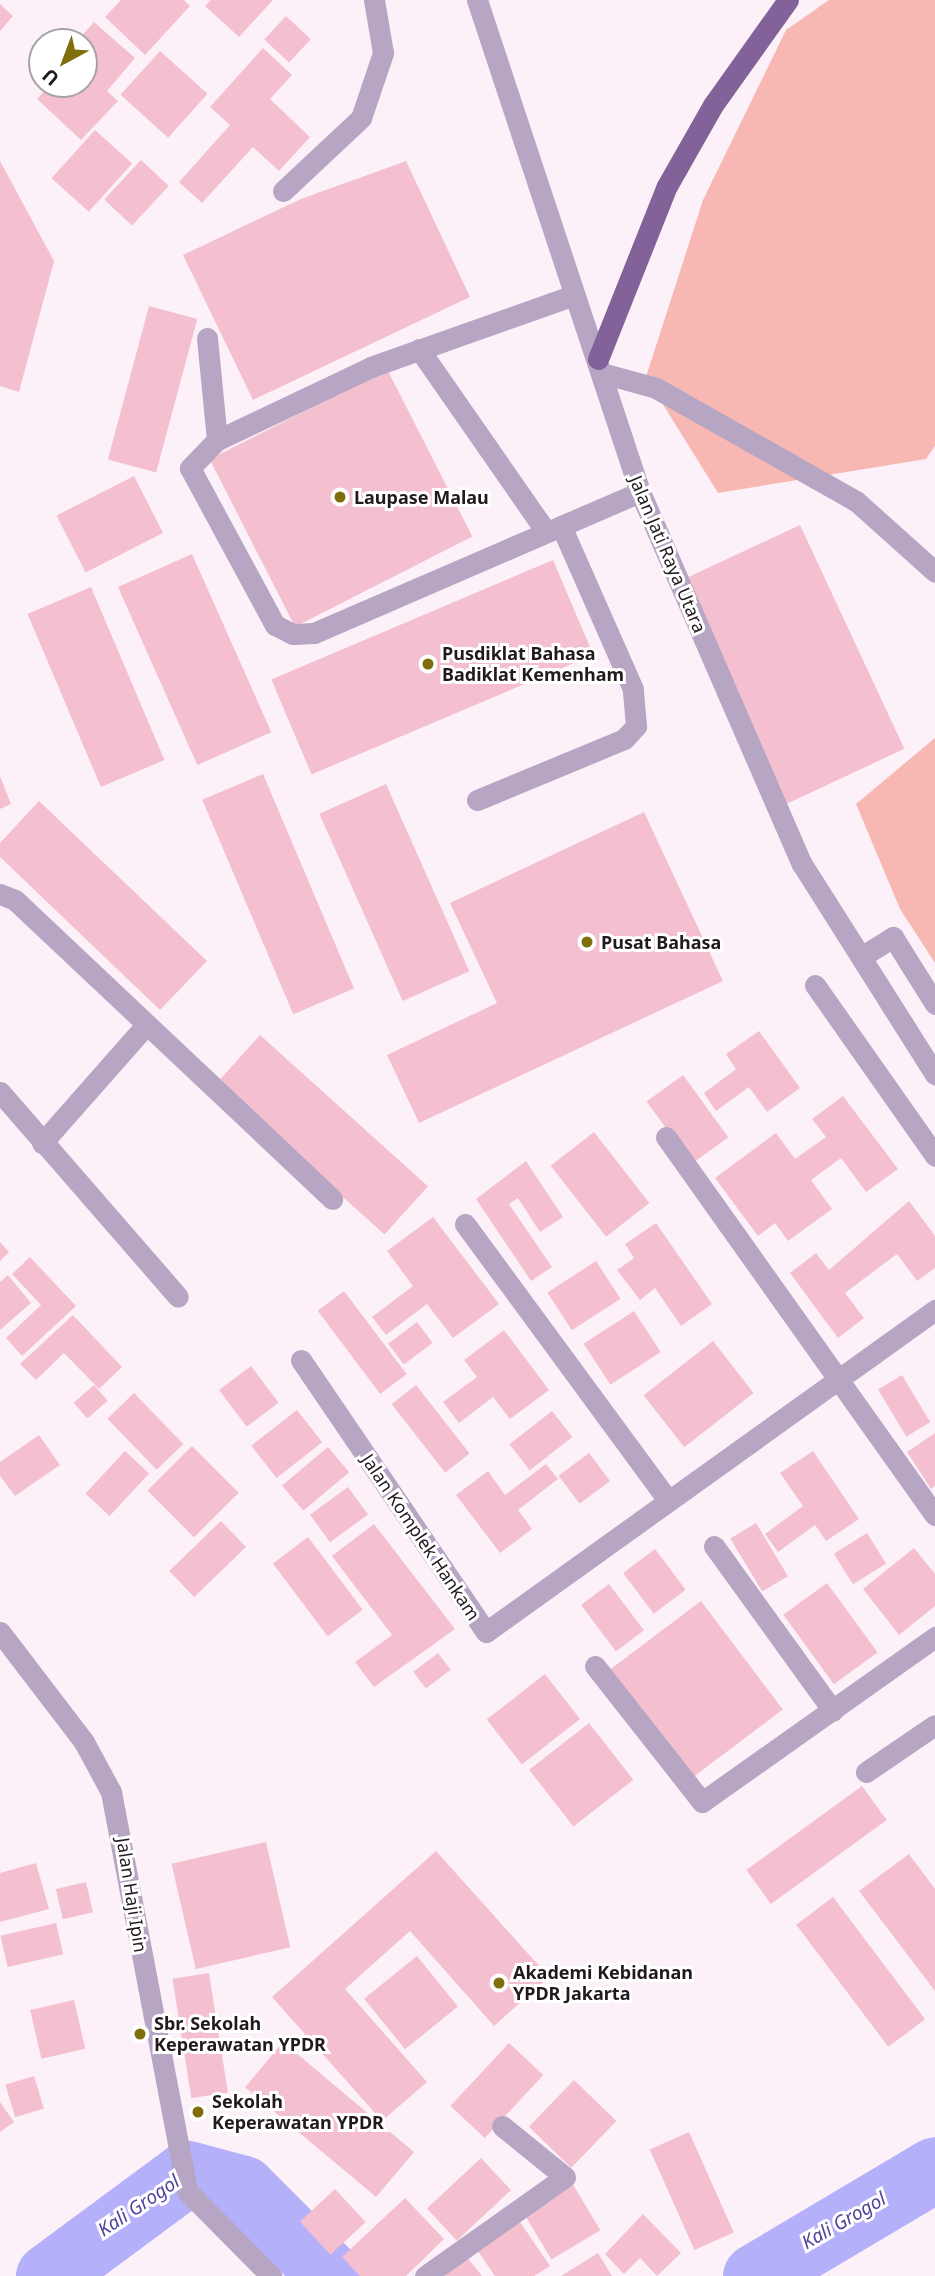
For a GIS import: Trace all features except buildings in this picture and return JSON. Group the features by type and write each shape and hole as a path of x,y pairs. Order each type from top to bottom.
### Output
{"main road":[{"path":"600,366 667,186 713,105 788,0"}],"street":[{"path":"283,191 361,118 383,53 374,0"},
{"name":"Jalan Jati Raya Utara","path":"477,0 640,492 802,864 935,1074"},
{"path":"574,295 419,349 217,440 190,468 275,625 293,634 314,633 640,492"},
{"path":"207,338 217,440"},
{"path":"419,349 552,528 633,689 636,726 624,739 477,800"},
{"path":"600,366 656,388 856,501 935,572"},
{"path":"0,894 15,900 332,1199"},
{"path":"861,957 893,937 935,1004"},
{"path":"815,985 935,1156"},
{"path":"42,1143 146,1025"},
{"path":"0,1092 178,1297"},
{"path":"666,1137 839,1376 935,1515"},
{"path":"465,1224 666,1498"},
{"name":"Jalan Komplek Hankam","path":"301,1360 486,1632 666,1498 935,1310"},
{"path":"714,1546 833,1711"},
{"name":"Jalan Haji Ipin","path":"0,1632 84,1742 111,1792 167,2113 187,2191 271,2276"},
{"path":"595,1666 702,1802 935,1637"},
{"path":"866,1772 935,1725"},
{"path":"425,2276 565,2177 502,2126"}],"shaded area":[{"path":"829,0 935,0 935,446 926,459 718,493 646,377 703,200 786,30"},
{"path":"935,738 935,963 900,909 856,804"}],"waterway":[{"name":"Kali Grogol","path":"755,2276 935,2169"},
{"name":"Kali Grogol","path":"48,2276 187,2173 243,2188 331,2276"}],"place":[{"name":"Laupase Malau","path":"340,497"},
{"name":"Pusdiklat Bahasa Badiklat Kemenham","path":"428,664"},
{"name":"Pusat Bahasa","path":"587,942"},
{"name":"Akademi Kebidanan YPDR Jakarta","path":"499,1983"},
{"name":"Sbr. Sekolah Keperawatan YPDR","path":"140,2034"},
{"name":"Sekolah Keperawatan YPDR","path":"198,2112"}]}
